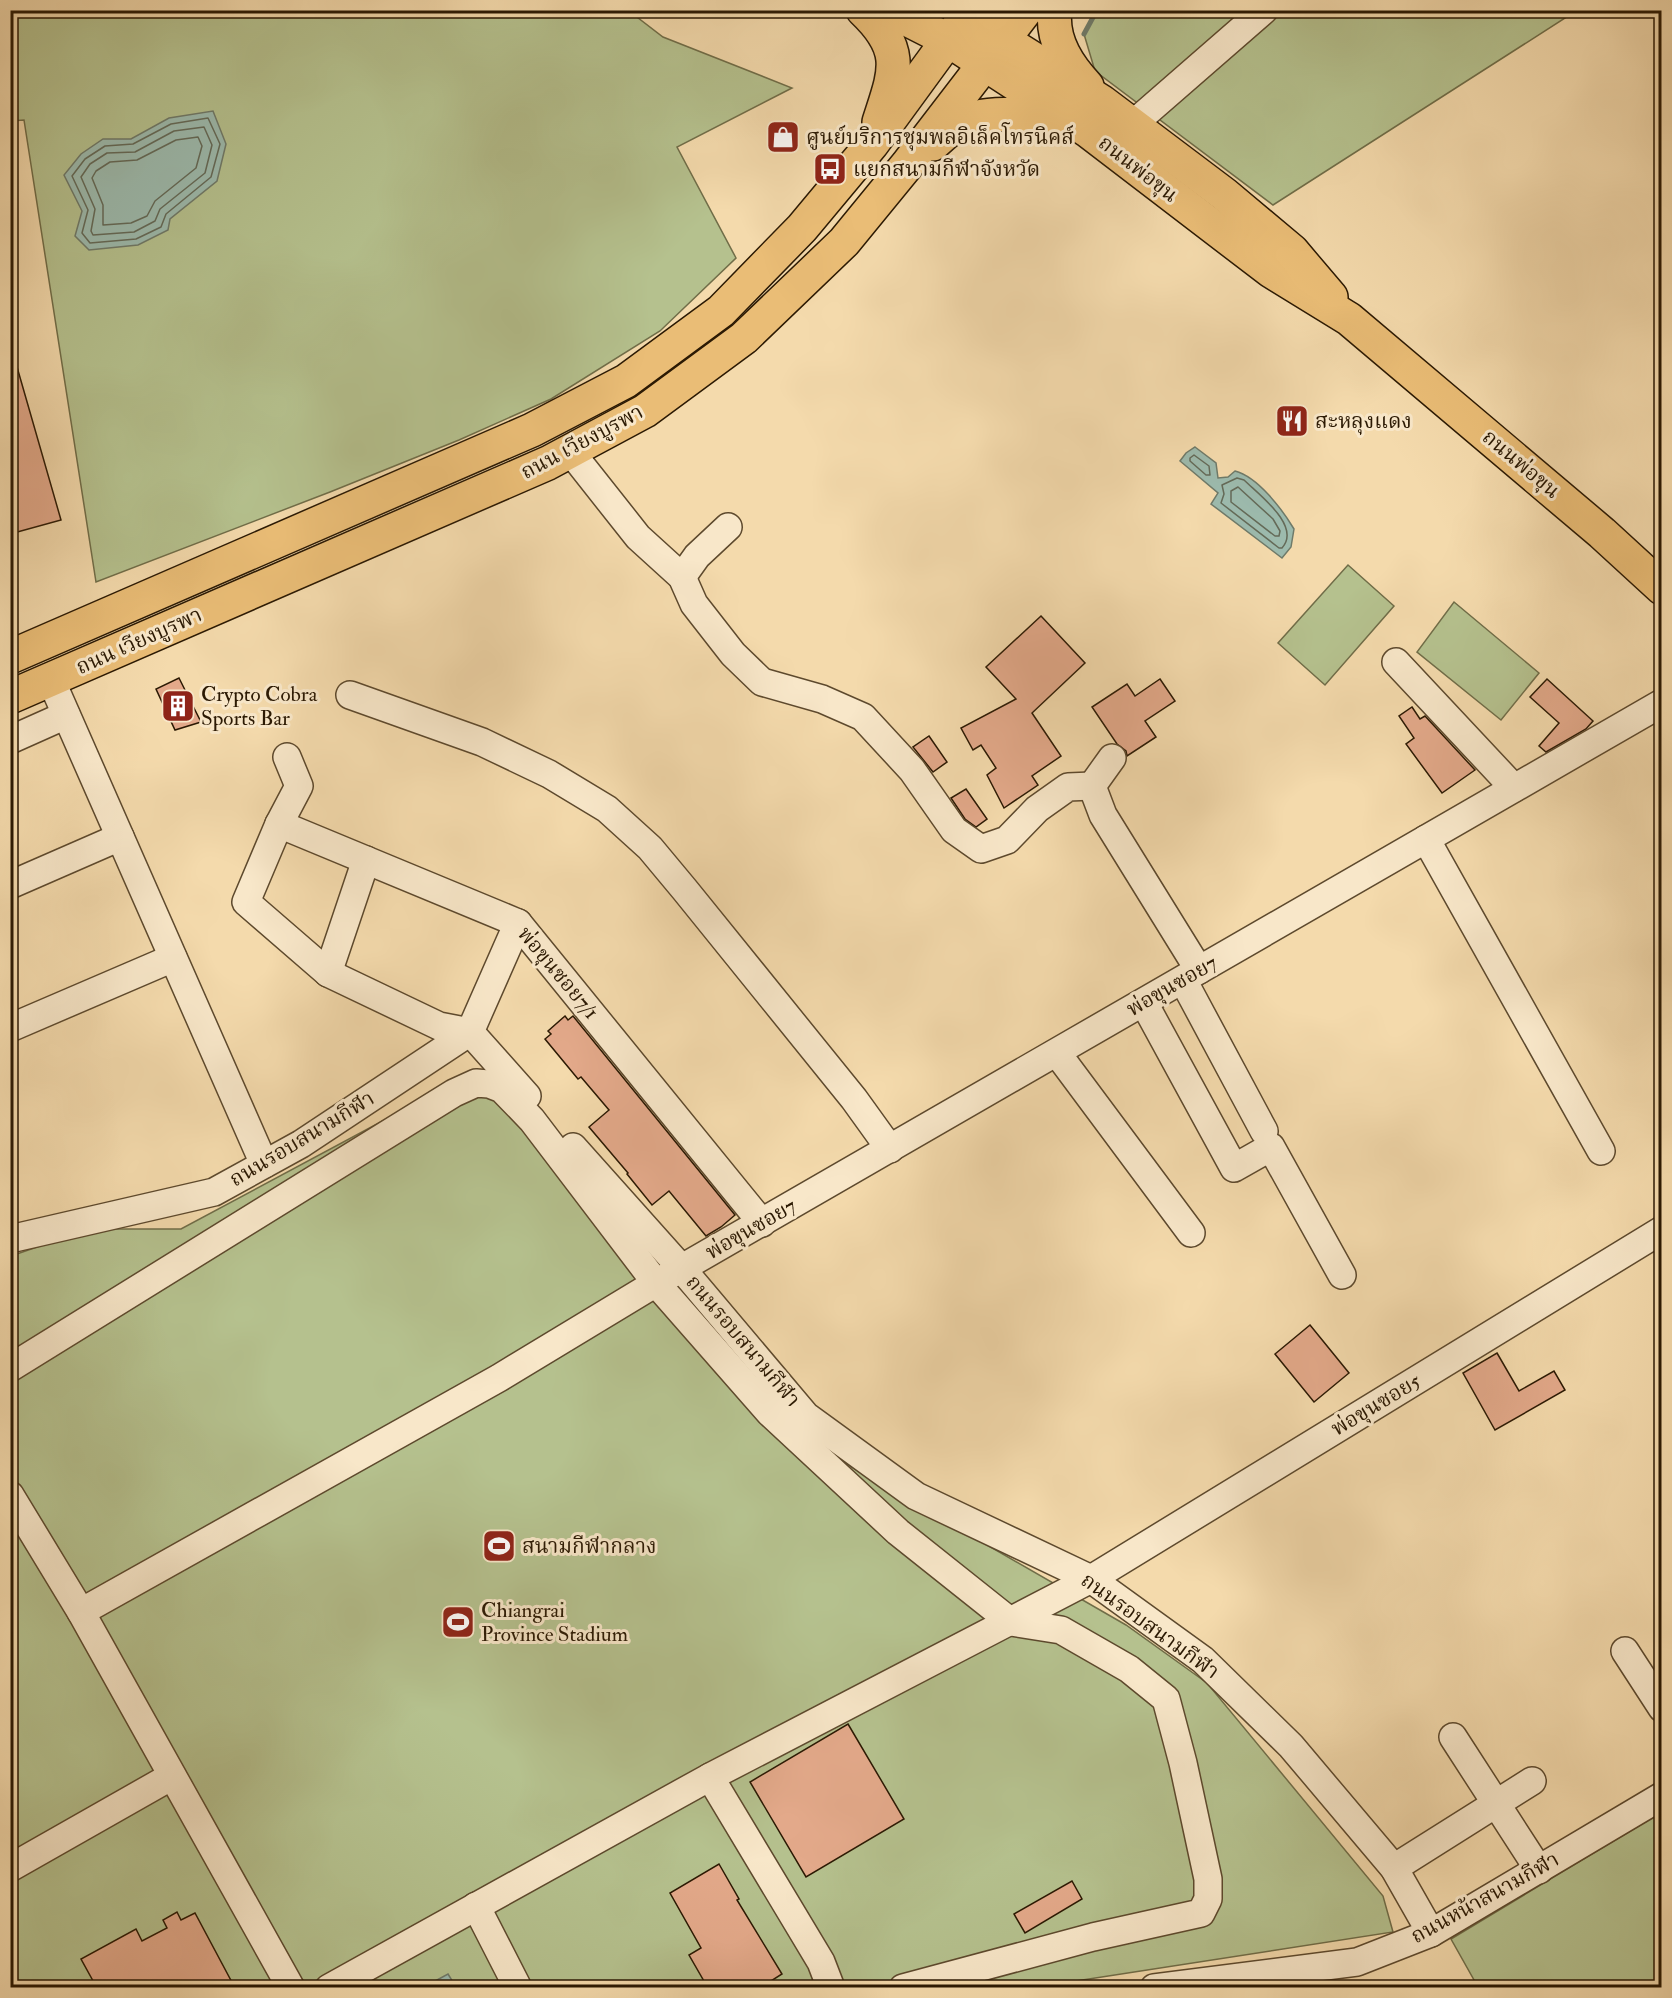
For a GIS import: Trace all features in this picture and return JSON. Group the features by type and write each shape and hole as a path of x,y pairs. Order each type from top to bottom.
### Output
{"main road":[{"path":"863,10 890,41 894,66 872,144"},
{"name":"ถนนพ่อขุน","path":"889,10 960,20 994,52 1095,117 1271,271 1349,319 1602,533 1662,588"},
{"name":"ถนน เวียงบูรพา","path":"10,697 537,467 645,411 744,338 844,242 907,165 1026,10"},
{"path":"907,165 956,125 985,115 1016,115 1048,119 1095,117 1059,45 1055,10"},
{"name":"ถนน เวียงบูรพา","path":"10,657 532,430 626,381 721,311 802,228 872,144 960,20"},
{"name":"ถนนพ่อขุน","path":"1095,117 1132,125 1224,194 1292,251 1349,319"}],"street":[{"path":"1132,125 1264,10"},
{"path":"570,451 638,537 682,577 694,604 733,654 762,682 822,699 863,717 912,770 954,830 981,849 1007,840 1037,809 1068,787 1092,786"},
{"path":"682,577 697,556 728,527"},
{"path":"1396,662 1514,788"},
{"path":"51,680 264,1164"},
{"path":"350,695 482,742 549,774 607,809 650,848 685,890 846,1090 890,1149"},
{"name":"พ่อขุนซอย7","path":"81,1612 499,1378 656,1283 1662,703"},
{"path":"10,740 66,715"},
{"path":"287,757 299,786 279,824 246,902 328,973 439,1026 470,1032 518,923"},
{"path":"1092,786 1112,758"},
{"path":"1092,786 1103,815 1191,975 1264,1131"},
{"name":"พ่อขุนซอย7/1","path":"279,824 518,923 762,1223"},
{"path":"10,885 120,837"},
{"path":"1426,839 1601,1150"},
{"path":"328,973 366,860"},
{"path":"10,1028 173,958"},
{"path":"1144,1003 1234,1168 1270,1148 1342,1275"},
{"name":"ถนนรอบสนามกีฬา","path":"10,1239 214,1192 301,1144 470,1032 682,1269 806,1416 916,1496 1091,1579 1203,1660 1291,1746 1394,1868 1431,1933"},
{"path":"1057,1053 1191,1233"},
{"path":"10,1368 466,1086 476,1083 489,1084 502,1089 532,1120 656,1283 770,1413 898,1532 1011,1622 1061,1630 1129,1669 1166,1699 1184,1763 1208,1879 1208,1899 1201,1913 1094,1937 903,1988"},
{"name":"พ่อขุนซอย5","path":"329,1988 710,1777 1091,1579 1662,1230"},
{"path":"10,1495 81,1612 291,1988"},
{"path":"1625,1651 1662,1708"},
{"path":"1453,1737 1539,1870"},
{"path":"10,1869 172,1776"},
{"path":"710,1777 821,1962 831,1988"},
{"path":"1394,1868 1532,1781"},
{"name":"ถนนหน้าสนามกีฬา","path":"1154,1988 1358,1962 1431,1933 1662,1796"},
{"path":"476,1906 518,1988"}],"green space":[{"path":"11,10 629,11 663,37 792,88 677,147 736,258 660,331 551,399 459,440 96,582 24,120 11,121"},
{"path":"1098,10 1576,11 1273,205 1095,71 1084,34"},
{"path":"1348,565 1394,606 1325,685 1278,643"},
{"path":"1454,602 1539,673 1501,720 1417,652"},
{"name":"สนามกีฬากลาง","path":"474,1072 772,1408 850,1466 1126,1625 1207,1683 1383,1896 1393,1932 1037,1987 11,1987 11,1256 89,1229 181,1229"},
{"path":"1660,1813 1662,1817 1661,1987 1478,1987 1451,1939"}],"water":[{"path":"213,111 226,144 217,181 170,219 168,230 138,245 89,250 75,236 82,211 64,175 81,154 103,139 131,139 169,118"},
{"path":"1195,447 1216,463 1218,478 1228,477 1235,471 1244,474 1276,503 1294,529 1291,547 1282,558 1211,504 1218,493 1180,461"},
{"path":"448,1974 456,1987 424,1987"}],"building":[{"path":"15,360 61,520 10,534 10,361"},
{"path":"1041,616 1085,663 1032,713 1061,756 1032,776 1038,785 1004,808 987,775 996,768 981,745 973,750 961,728 1016,699 986,667"},
{"name":"Crypto Cobra Sports Bar","path":"179,678 201,722 175,730 156,689"},
{"path":"1160,679 1175,701 1145,721 1156,737 1127,756 1126,751 1117,744 1092,707 1127,684 1135,696"},
{"path":"1547,679 1593,721 1586,729 1546,752 1539,746 1559,723 1530,697"},
{"path":"1412,707 1420,719 1425,716 1475,770 1442,793 1406,744 1414,738 1399,716"},
{"path":"929,736 947,762 933,772 913,747"},
{"path":"966,789 987,819 976,827 965,819 951,798"},
{"path":"565,1016 568,1020 573,1016 735,1215 721,1227 706,1236 669,1191 652,1205 589,1127 609,1110 581,1077 578,1079 545,1039 551,1034 548,1031"},
{"path":"1310,1325 1349,1373 1314,1402 1275,1354"},
{"path":"1497,1353 1519,1391 1554,1371 1565,1390 1495,1430 1463,1373"},
{"path":"848,1724 904,1819 806,1877 750,1782"},
{"path":"719,1864 739,1899 737,1900 782,1974 760,1988 708,1988 689,1955 701,1948 670,1893"},
{"path":"1072,1881 1082,1899 1025,1933 1014,1914"},
{"path":"177,1912 181,1920 195,1913 235,1988 97,1988 81,1959 136,1929 142,1941 167,1928 163,1920"}],"waterway":[{"path":"1084,34 1097,10"}],"place":[{"name":"ศูนย์บริการชุมพลอิเล็คโทรนิคส์","path":"783,137"},
{"name":"แยกสนามกีฬาจังหวัด","path":"830,169"},
{"name":"สะหลุงแดง","path":"1292,421"},
{"name":"Crypto Cobra Sports Bar","path":"178,706"},
{"name":"สนามกีฬากลาง","path":"499,1546"},
{"name":"Chiangrai Province Stadium","path":"458,1622"}]}
